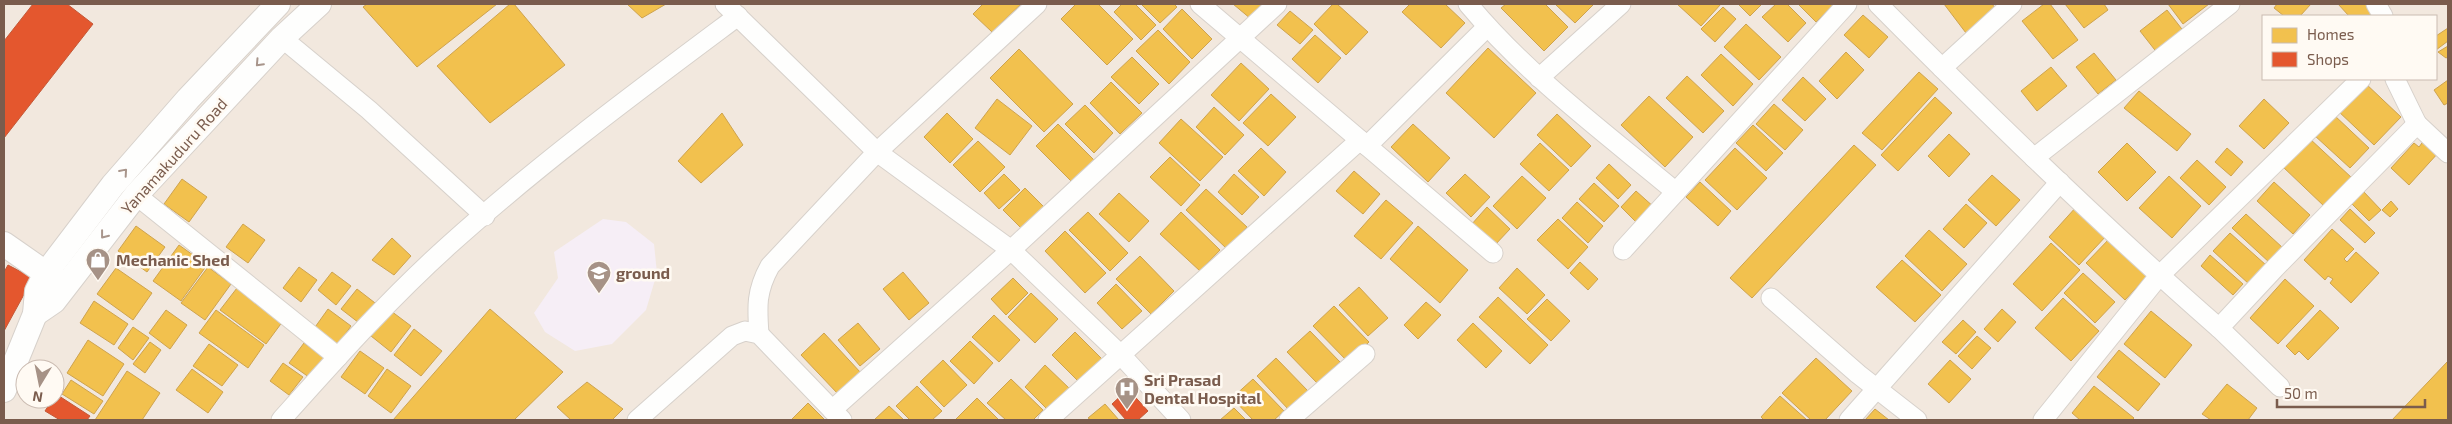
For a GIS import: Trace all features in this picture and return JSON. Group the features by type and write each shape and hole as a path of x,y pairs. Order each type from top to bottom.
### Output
{"street":[{"name":"Yanamakuduru Road","path":"4,390 35,314 37,291 46,273 113,185 188,99 278,4"},
{"name":"Yanamakuduru Road","path":"35,314 54,301 136,195 282,38 319,4"},
{"path":"759,334 757,303 760,283 770,266 876,152 1036,4"},
{"path":"1200,4 1493,253"},
{"path":"636,420 732,336 745,331 759,334 837,415 1011,250 1277,4"},
{"path":"1468,4 1487,27 1539,78 1676,192"},
{"path":"1539,78 1621,4"},
{"path":"1623,250 1847,4"},
{"path":"1878,4 2034,158 2159,276 2219,328 2280,387"},
{"path":"1942,68 2012,4"},
{"path":"2034,158 2230,4"},
{"path":"2376,4 2382,15"},
{"path":"280,420 427,265 589,126 732,10 876,152 1011,250 1121,355 1181,420"},
{"path":"1048,420 1364,143 1487,27"},
{"path":"282,38 369,110 485,216"},
{"path":"2043,420 2159,276 2359,80"},
{"path":"2395,80 2417,124 2448,153"},
{"path":"2219,328 2275,268 2417,124"},
{"path":"1849,420 2060,182"},
{"path":"136,195 338,357"},
{"path":"4,244 65,286"},
{"path":"1771,298 1917,420"},
{"path":"1289,420 1364,354"}],"shaded area":[{"path":"4,4 2448,4 2448,420 4,420"},
{"name":"ground","path":"603,219 626,222 654,244 657,273 646,310 612,344 575,351 545,332 534,313 558,278 554,252"}],"building: Homes":[{"path":"367,4 497,4 417,67 363,7"},
{"path":"510,4 514,4 565,65 490,123 437,66"},
{"path":"627,4 666,4 642,18"},
{"path":"983,4 1021,4 992,32 973,14"},
{"path":"1076,4 1098,4 1133,39 1107,65 1061,19"},
{"path":"1122,4 1135,4 1156,25 1141,40 1114,12"},
{"path":"1141,4 1174,4 1177,7 1160,23"},
{"path":"1233,4 1265,4 1251,19"},
{"path":"1333,4 1337,4 1368,32 1346,55 1314,24"},
{"path":"1410,4 1445,4 1465,23 1441,48 1402,12"},
{"path":"1506,4 1545,4 1568,27 1544,51 1501,8"},
{"path":"1555,4 1594,4 1575,23"},
{"path":"1677,4 1721,4 1701,26"},
{"path":"1738,4 1762,4 1750,16"},
{"path":"1776,4 1787,4 1806,23 1788,42 1762,17"},
{"path":"1798,4 1834,4 1816,22"},
{"path":"1944,4 1992,4 1996,9 1966,33"},
{"path":"2044,4 2050,4 2078,40 2053,59 2022,21"},
{"path":"2065,4 2104,4 2108,10 2084,28"},
{"path":"2168,4 2209,4 2183,24"},
{"path":"2277,4 2311,4 2301,15 2283,15 2274,8"},
{"path":"2338,4 2373,4 2372,15 2348,15"},
{"path":"1723,7 1736,19 1715,42 1701,29"},
{"path":"1182,9 1212,39 1192,59 1163,29"},
{"path":"2167,10 2185,33 2158,54 2140,31"},
{"path":"1290,11 1313,30 1300,44 1277,25"},
{"path":"1863,15 1888,37 1869,58 1844,35"},
{"path":"1746,24 1781,57 1759,80 1724,47"},
{"path":"2448,28 2448,41 2437,49 2437,35"},
{"path":"1158,30 1190,62 1169,84 1136,51"},
{"path":"1315,35 1341,58 1318,83 1292,59"},
{"path":"2448,46 2448,57 2446,58 2438,52"},
{"path":"1488,48 1536,93 1494,138 1446,93"},
{"path":"1019,49 1073,104 1044,132 990,78"},
{"path":"1846,52 1864,70 1837,99 1819,81"},
{"path":"2094,53 2116,80 2098,94 2076,67"},
{"path":"1721,54 1753,84 1733,106 1701,75"},
{"path":"1132,57 1159,84 1139,104 1111,77"},
{"path":"1241,63 1269,89 1239,121 1211,95"},
{"path":"2051,67 2067,86 2037,111 2021,91"},
{"path":"1919,72 1938,89 1882,150 1862,133"},
{"path":"1687,76 1724,111 1703,133 1666,98"},
{"path":"1803,77 1826,99 1805,121 1782,100"},
{"path":"2448,80 2448,103 2444,105 2434,90"},
{"path":"1111,82 1142,113 1120,134 1090,103"},
{"path":"2364,82 2401,117 2374,145 2337,110"},
{"path":"2139,91 2191,134 2177,151 2124,108"},
{"path":"1271,94 1296,117 1268,146 1243,123"},
{"path":"1649,96 1693,137 1665,167 1621,125"},
{"path":"1935,97 1952,113 1898,171 1881,155"},
{"path":"997,99 1032,126 1010,155 975,128"},
{"path":"2264,99 2289,123 2264,149 2239,126"},
{"path":"1774,104 1803,130 1785,150 1756,124"},
{"path":"1085,105 1113,133 1094,153 1065,124"},
{"path":"1214,107 1244,135 1225,155 1196,127"},
{"path":"722,113 743,145 701,183 678,161"},
{"path":"947,113 973,139 950,163 924,137"},
{"path":"1557,114 1591,146 1571,167 1537,135"},
{"path":"2334,115 2369,148 2350,168 2314,135"},
{"path":"1181,119 1223,157 1200,181 1159,143"},
{"path":"1058,124 1095,161 1073,183 1036,146"},
{"path":"1413,124 1450,158 1428,182 1391,147"},
{"path":"1753,125 1783,153 1766,171 1736,143"},
{"path":"1949,134 1970,154 1949,177 1928,156"},
{"path":"2309,138 2352,178 2325,207 2282,166"},
{"path":"2425,139 2439,152 2409,185 2391,168 2414,143 2419,147"},
{"path":"978,141 1005,167 980,192 953,165"},
{"path":"1540,143 1569,170 1549,191 1520,164"},
{"path":"2127,143 2156,172 2127,201 2098,172"},
{"path":"1854,145 1876,165 1752,298 1730,278"},
{"path":"1261,148 1286,172 1264,196 1238,171"},
{"path":"1735,148 1767,178 1737,210 1705,180"},
{"path":"2227,148 2243,162 2231,176 2215,162"},
{"path":"1170,157 1200,185 1181,206 1150,177"},
{"path":"2197,160 2226,187 2209,205 2180,178"},
{"path":"1609,164 1631,185 1618,199 1596,178"},
{"path":"1354,171 1380,194 1363,214 1336,191"},
{"path":"1004,174 1020,190 999,209 984,193"},
{"path":"1234,174 1259,197 1242,215 1218,192"},
{"path":"1465,174 1490,197 1471,217 1446,193"},
{"path":"1992,175 2020,200 1996,226 1968,200"},
{"path":"1522,176 1546,198 1517,229 1493,206"},
{"path":"2169,176 2201,206 2172,238 2139,208"},
{"path":"182,179 207,197 189,222 164,204"},
{"path":"1700,182 1731,211 1718,226 1686,197"},
{"path":"2274,182 2310,215 2293,234 2257,201"},
{"path":"1594,183 1619,206 1604,222 1579,199"},
{"path":"1025,188 1045,208 1023,230 1003,210"},
{"path":"1206,189 1247,227 1226,248 1186,210"},
{"path":"1636,191 1655,208 1639,225 1621,207"},
{"path":"2363,191 2381,210 2369,221 2351,203"},
{"path":"1119,193 1149,221 1129,242 1099,214"},
{"path":"1386,200 1413,223 1381,259 1354,236"},
{"path":"2391,201 2398,209 2390,217 2382,210"},
{"path":"1577,202 1603,226 1588,243 1562,218"},
{"path":"1966,204 1987,223 1964,248 1943,229"},
{"path":"2077,206 2108,234 2079,265 2049,237"},
{"path":"1487,207 1510,229 1494,246 1471,225"},
{"path":"2350,209 2375,233 2365,243 2340,220"},
{"path":"1088,212 1128,253 1110,271 1069,230"},
{"path":"1181,212 1220,250 1200,271 1160,234"},
{"path":"2246,214 2283,248 2270,263 2232,228"},
{"path":"1558,219 1588,247 1568,269 1537,240"},
{"path":"243,224 265,240 248,263 226,247"},
{"path":"136,226 165,247 147,272 118,251"},
{"path":"1418,226 1468,270 1440,303 1390,259"},
{"path":"2332,229 2354,249 2344,259 2347,262 2356,252 2379,273 2351,303 2330,283 2333,279 2328,276 2325,280 2304,260"},
{"path":"1929,230 1967,264 1942,291 1905,256"},
{"path":"1065,231 1106,273 1085,293 1045,251"},
{"path":"2230,233 2266,265 2249,284 2213,251"},
{"path":"2111,237 2150,273 2125,300 2086,263"},
{"path":"392,238 411,256 394,275 372,260"},
{"path":"2051,243 2080,270 2042,311 2013,284"},
{"path":"179,245 207,265 181,301 153,281"},
{"path":"2210,255 2243,284 2233,295 2201,266"},
{"path":"1140,256 1174,291 1151,314 1116,279"},
{"path":"1902,260 1941,295 1915,322 1876,287"},
{"path":"1580,262 1598,279 1588,290 1570,273"},
{"path":"208,267 231,284 205,320 181,303"},
{"path":"299,267 317,280 301,302 283,288"},
{"path":"116,268 152,293 133,320 97,294"},
{"path":"1517,268 1545,295 1527,314 1499,288"},
{"path":"332,272 351,286 336,305 318,290"},
{"path":"903,272 929,303 909,320 883,289"},
{"path":"2083,273 2115,302 2095,323 2064,293"},
{"path":"1013,278 1028,293 1006,315 991,299"},
{"path":"2285,279 2314,306 2278,344 2250,318"},
{"path":"1116,284 1142,311 1122,329 1097,303"},
{"path":"1359,287 1388,318 1368,336 1339,305"},
{"path":"237,288 283,321 266,344 220,310"},
{"path":"357,289 379,306 363,326 341,309"},
{"path":"1031,293 1058,319 1035,343 1008,317"},
{"path":"1498,297 1548,345 1530,364 1479,317"},
{"path":"2063,298 2099,331 2071,361 2035,328"},
{"path":"1547,299 1570,321 1551,341 1527,319"},
{"path":"94,301 128,324 114,345 80,323"},
{"path":"1426,302 1441,315 1418,339 1404,325"},
{"path":"1334,306 1369,342 1348,362 1313,326"},
{"path":"328,309 351,326 337,346 313,330"},
{"path":"490,309 563,372 514,420 393,420"},
{"path":"2002,309 2016,322 1998,342 1984,329"},
{"path":"166,310 187,325 170,349 149,333"},
{"path":"216,310 264,345 248,368 199,333"},
{"path":"2320,310 2339,328 2308,360 2299,351 2295,355 2286,346"},
{"path":"391,311 411,326 391,352 371,336"},
{"path":"2151,311 2192,345 2165,378 2124,344"},
{"path":"994,315 1020,340 999,362 972,337"},
{"path":"1963,320 1976,332 1956,354 1942,342"},
{"path":"858,323 880,349 860,366 838,340"},
{"path":"1473,323 1502,351 1486,368 1457,340"},
{"path":"133,327 149,338 133,360 118,348"},
{"path":"414,329 442,351 421,376 394,355"},
{"path":"1310,331 1340,362 1317,383 1287,352"},
{"path":"1075,332 1103,360 1080,383 1052,355"},
{"path":"824,333 861,373 838,394 801,355"},
{"path":"1977,336 1991,348 1972,369 1958,356"},
{"path":"88,340 124,364 103,396 67,373"},
{"path":"970,341 993,363 974,384 950,361"},
{"path":"150,342 161,350 145,373 133,364"},
{"path":"304,343 327,360 313,380 289,363"},
{"path":"209,344 238,365 222,386 193,366"},
{"path":"2119,350 2160,384 2138,411 2097,377"},
{"path":"360,351 384,368 365,394 341,377"},
{"path":"1276,358 1308,391 1289,410 1257,376"},
{"path":"1816,358 1852,391 1825,420 1811,420 1782,393"},
{"path":"943,360 967,385 944,407 920,382"},
{"path":"1950,360 1971,379 1949,403 1928,384"},
{"path":"2448,361 2448,420 2392,420"},
{"path":"283,363 303,377 289,395 270,381"},
{"path":"1045,365 1070,389 1049,411 1025,387"},
{"path":"192,369 223,392 208,413 176,390"},
{"path":"387,369 411,386 391,413 368,396"},
{"path":"127,371 160,393 142,420 95,420"},
{"path":"1011,379 1043,410 1033,420 1006,420 987,403"},
{"path":"1253,379 1284,411 1274,420 1253,420 1232,398"},
{"path":"71,380 103,401 94,414 65,396 65,389"},
{"path":"587,382 623,409 612,420 571,420 557,407"},
{"path":"2227,384 2257,408 2248,420 2211,420 2202,414"},
{"path":"917,386 942,411 932,420 910,420 896,406"},
{"path":"2094,386 2134,418 2132,420 2080,420 2072,413"},
{"path":"1780,396 1807,420 1764,420 1761,417"},
{"path":"977,398 999,420 955,420"},
{"path":"808,403 825,420 791,420"},
{"path":"1105,404 1119,420 1091,420 1088,418"},
{"path":"889,406 904,420 874,420"},
{"path":"1234,408 1246,420 1220,420"},
{"path":"1875,409 1889,420 1865,420"}],"building: Shops":[{"path":"33,4 67,4 93,24 4,138 4,41"},
{"path":"8,265 33,278 4,331 4,272"},
{"path":"1128,389 1148,411 1138,420 1126,420 1112,404"},
{"path":"65,400 90,416 87,420 60,420 45,411 46,409 65,409"}],"place":[{"name":"Mechanic Shed","path":"98,281"},
{"name":"ground","path":"599,294"},
{"name":"Sri Prasad Dental Hospital","path":"1127,410"}]}
